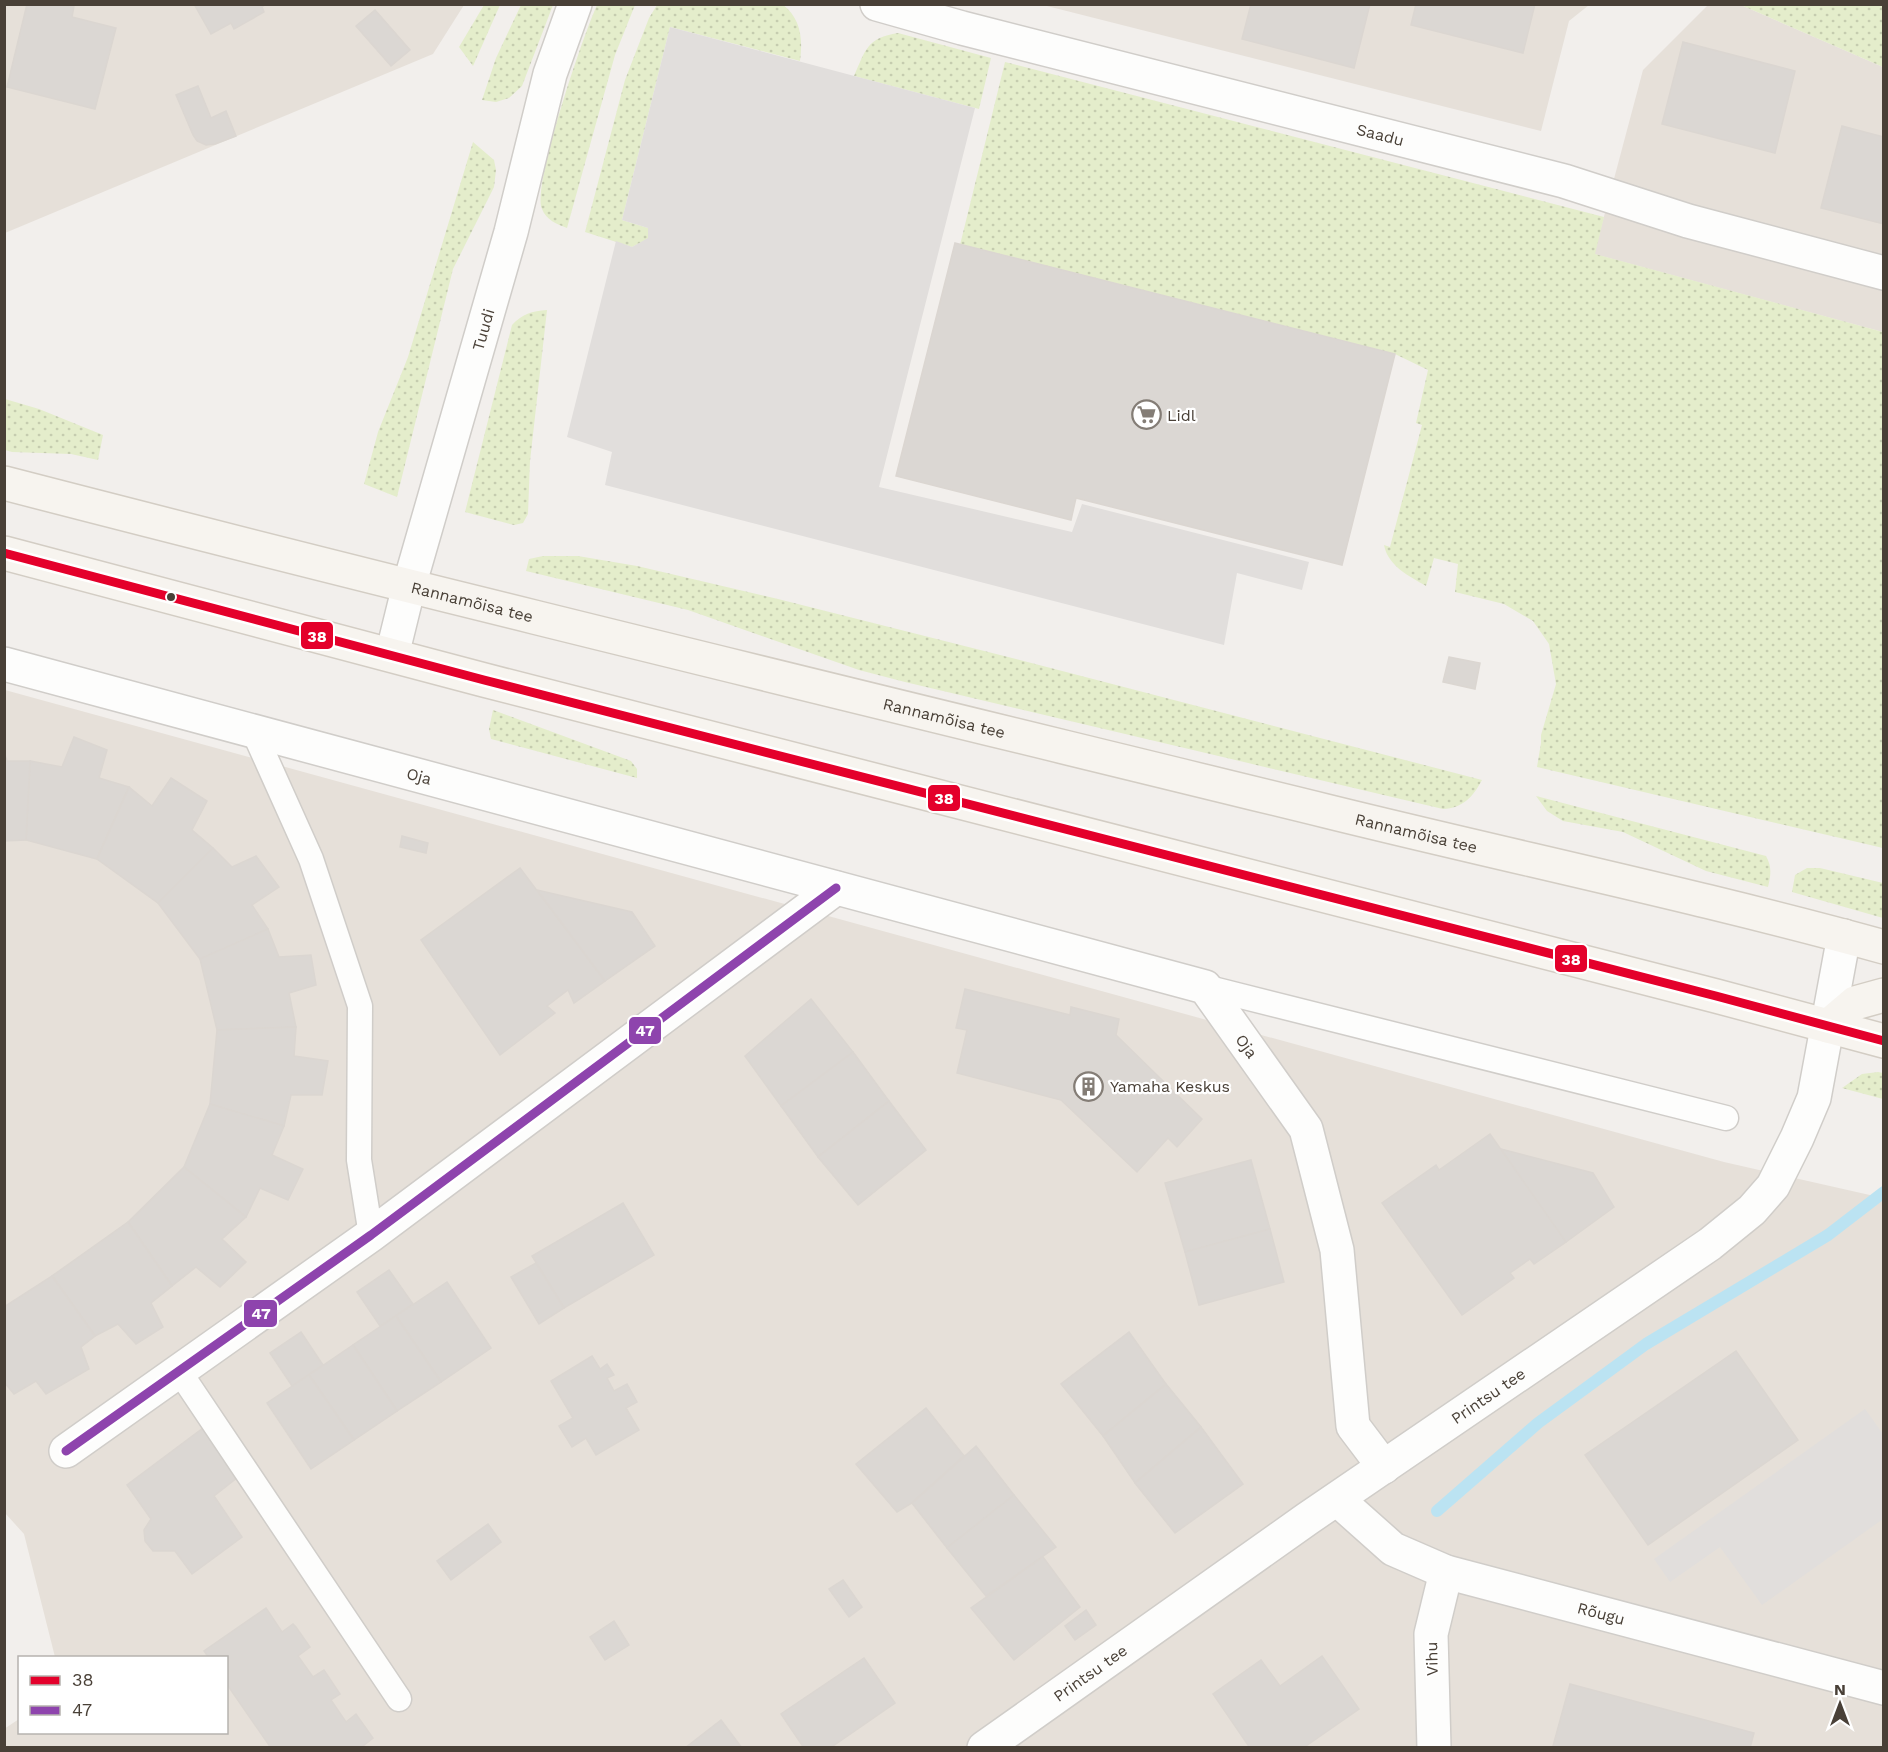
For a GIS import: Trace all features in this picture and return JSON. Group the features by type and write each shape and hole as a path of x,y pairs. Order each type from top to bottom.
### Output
{"main road":[{"name":"Rannamõisa tee","path":"4,483 409,586 1884,947"},
{"path":"4,553 1884,1041"},
{"path":"1828,1026 1855,1003 1884,995"}],"street":[{"name":"Tuudi","path":"392,655 409,586 511,232 550,74 575,4"},
{"name":"Saadu","path":"877,4 983,34 1564,181 1688,221 1884,273"},
{"name":"Oja","path":"4,664 1205,987 1306,1130 1337,1250 1353,1426 1384,1467"},
{"path":"66,1451 371,1235 836,888"},
{"name":"Printsu tee","path":"984,1748 1307,1519 1710,1244 1752,1210 1773,1186 1814,1098 1844,936"},
{"name":"Rõugu","path":"1338,1500 1393,1549 1446,1572 1884,1688"},
{"name":"Vihu","path":"1434,1748 1431,1634 1446,1572"}],"lane":[{"path":"253,730 311,859 360,1006 359,1160 371,1235"},
{"path":"1205,987 1726,1118"},
{"path":"178,1371 399,1699"}],"shaded area":[{"path":"5,5 464,5 433,54 5,233"},
{"path":"1043,5 1589,5 1569,21 1541,131"},
{"path":"1708,5 1741,5 1883,67 1883,332 1594,254 1643,70"},
{"path":"670,27 975,108 879,487 1072,532 1082,504 1309,562 1302,590 1237,573 1224,645 605,485 612,452 567,437 616,241 632,247 648,238 648,228 622,220"},
{"path":"5,690 1724,1162 1883,1198 1883,1747 5,1748 4,1729 18,1720 18,1734 228,1734 228,1656 55,1656 24,1534 5,1513"},
{"path":"1865,1409 1883,1434 1883,1519 1762,1605 1720,1547 1670,1582 1654,1559"}],"green space":[{"path":"782,4 797,22 801,37 800,61 670,27 622,220 648,228 648,239 632,247 585,232 625,80 649,18 657,5"},
{"path":"484,5 500,5 473,66 459,47"},
{"path":"521,5 553,5 522,86 509,98 496,102 482,100 496,58"},
{"path":"597,5 635,5 615,55 567,228 546,216 542,209 541,194 561,109"},
{"path":"1741,5 1883,5 1883,67"},
{"path":"898,33 991,58 979,109 854,76 869,46 880,38"},
{"path":"1005,62 1604,217 1595,254 1883,332 1883,848 1537,767 1541,735 1556,684 1549,644 1533,621 1504,604 1455,592 1458,564 1434,558 1426,586 1395,565 1384,545 1390,547 1422,425 1416,423 1428,370 1395,354 960,245"},
{"path":"473,142 494,160 496,170 494,187 453,269 397,497 364,484 378,432 408,357"},
{"path":"547,310 530,461 528,514 523,523 514,525 465,512 512,325 528,314"},
{"path":"5,399 39,409 103,435 98,460 71,454 5,450"},
{"path":"543,556 578,556 637,566 778,599 1482,780 1475,792 1462,804 1443,809 905,682 859,670 688,610 526,571 529,559"},
{"path":"493,710 631,761 637,769 637,778 491,739 489,729"},
{"path":"1536,796 1766,856 1770,871 1768,887 1706,871 1623,832 1563,821 1547,811"},
{"path":"1807,868 1820,868 1883,883 1883,918 1792,892 1795,875"},
{"path":"1883,1073 1883,1099 1842,1088 1862,1074"}],"building":[{"path":"27,4 74,6 72,17 116,28 95,109 7,87"},
{"path":"194,4 266,4 262,7 264,12 234,29 231,23 211,34"},
{"path":"1251,4 1370,4 1354,68 1242,39"},
{"path":"1416,4 1535,4 1523,53 1411,25"},
{"path":"375,10 410,50 391,66 356,26"},
{"path":"1683,42 1795,71 1775,153 1662,124"},
{"path":"198,86 211,118 226,111 236,136 215,144 206,145 197,141 176,95"},
{"path":"1842,126 1884,137 1884,224 1821,208"},
{"name":"Lidl","path":"955,243 1395,354 1342,565 1076,498 1071,520 896,476"},
{"path":"1449,657 1480,663 1475,689 1443,682"},
{"path":"74,737 107,750 99,778 129,787 97,859 26,840 30,761 62,767"},
{"path":"4,752 7,761 30,761 26,840 4,841"},
{"path":"171,778 207,801 192,830 213,848 158,903 97,859 129,787 152,806"},
{"path":"402,836 428,843 426,853 400,847"},
{"path":"213,848 232,867 256,856 279,887 252,905 268,929 200,959 158,903"},
{"path":"520,868 605,981 574,1003 568,990 547,1006 555,1013 500,1055 421,940"},
{"path":"537,890 632,912 655,946 605,981"},
{"path":"268,929 279,957 311,955 316,985 289,993 296,1027 217,1030 200,959"},
{"name":"Yamaha Keskus","path":"965,989 1070,1015 1071,1007 1119,1019 1116,1035 1202,1119 1177,1147 1168,1138 1137,1172 1061,1100 957,1073 967,1030 956,1028"},
{"path":"811,999 853,1052 781,1106 745,1056"},
{"path":"296,1027 294,1056 328,1061 322,1095 291,1095 284,1126 210,1104 217,1030"},
{"path":"853,1052 889,1101 818,1157 781,1106"},
{"path":"889,1101 926,1150 858,1205 818,1157"},
{"path":"210,1104 284,1126 272,1155 303,1169 288,1200 260,1188 246,1217 184,1167"},
{"path":"1490,1134 1566,1242 1534,1264 1530,1259 1510,1273 1514,1278 1462,1315 1382,1203 1436,1165 1439,1170"},
{"path":"1501,1149 1593,1173 1614,1207 1566,1242"},
{"path":"1251,1160 1270,1229 1185,1252 1165,1183"},
{"path":"184,1167 246,1217 222,1239 246,1262 220,1287 196,1267 172,1286 128,1222"},
{"path":"623,1203 654,1255 564,1308 532,1256"},
{"path":"128,1222 172,1286 151,1303 163,1327 136,1344 118,1324 95,1336 52,1276"},
{"path":"1270,1229 1284,1282 1199,1305 1185,1252"},
{"path":"536,1263 564,1308 539,1324 511,1277"},
{"path":"389,1270 413,1304 380,1326 357,1292"},
{"path":"52,1276 95,1336 81,1347 89,1369 46,1394 36,1381 14,1394 4,1382 4,1307"},
{"path":"447,1282 491,1348 441,1382 396,1316"},
{"path":"396,1316 441,1382 397,1411 353,1345"},
{"path":"301,1332 323,1365 292,1386 270,1353"},
{"path":"1129,1332 1166,1384 1103,1436 1061,1384"},
{"path":"353,1345 397,1411 354,1440 309,1375"},
{"path":"1736,1351 1798,1440 1648,1545 1585,1455"},
{"path":"592,1356 600,1369 607,1364 614,1375 607,1378 614,1391 627,1384 637,1402 626,1408 639,1430 596,1455 586,1438 572,1447 559,1426 573,1418 551,1381"},
{"path":"309,1375 354,1440 311,1469 267,1403"},
{"path":"1166,1384 1201,1427 1135,1483 1103,1436"},
{"path":"926,1408 964,1456 912,1503 897,1512 856,1464"},
{"path":"1201,1427 1243,1484 1175,1533 1135,1483"},
{"path":"203,1428 238,1477 214,1496 242,1537 192,1574 175,1551 153,1551 145,1541 144,1530 151,1519 127,1485"},
{"path":"976,1446 1014,1495 947,1548 912,1503"},
{"path":"1014,1495 1056,1547 986,1596 947,1548"},
{"path":"488,1524 501,1542 451,1580 437,1561"},
{"path":"1043,1557 1080,1607 1014,1660 971,1608"},
{"path":"843,1580 862,1607 849,1617 829,1589"},
{"path":"266,1608 282,1632 293,1624 296,1627 310,1647 298,1656 313,1677 324,1670 340,1694 331,1700 346,1722 356,1714 373,1738 363,1746 364,1748 271,1748 228,1686 228,1656 208,1656 204,1651"},
{"path":"1086,1610 1096,1625 1075,1640 1065,1626"},
{"path":"614,1621 629,1645 605,1660 590,1637"},
{"path":"1322,1656 1359,1709 1303,1748 1250,1748 1213,1694 1261,1660 1280,1686"},
{"path":"864,1658 895,1703 830,1748 804,1748 781,1714"},
{"path":"1570,1684 1754,1733 1750,1748 1559,1748 1553,1746"},
{"path":"721,1720 742,1748 685,1748"}],"waterway":[{"path":"1437,1511 1538,1423 1646,1344 1828,1235 1884,1192"}],"transit line":[{"name":"38","path":"4,553 484,680 1884,1041"},
{"name":"47","path":"66,1451 371,1235 836,888"}],"place":[{"name":"Lidl","path":"1146,415"},
{"name":"Yamaha Keskus","path":"1089,1086"}]}
